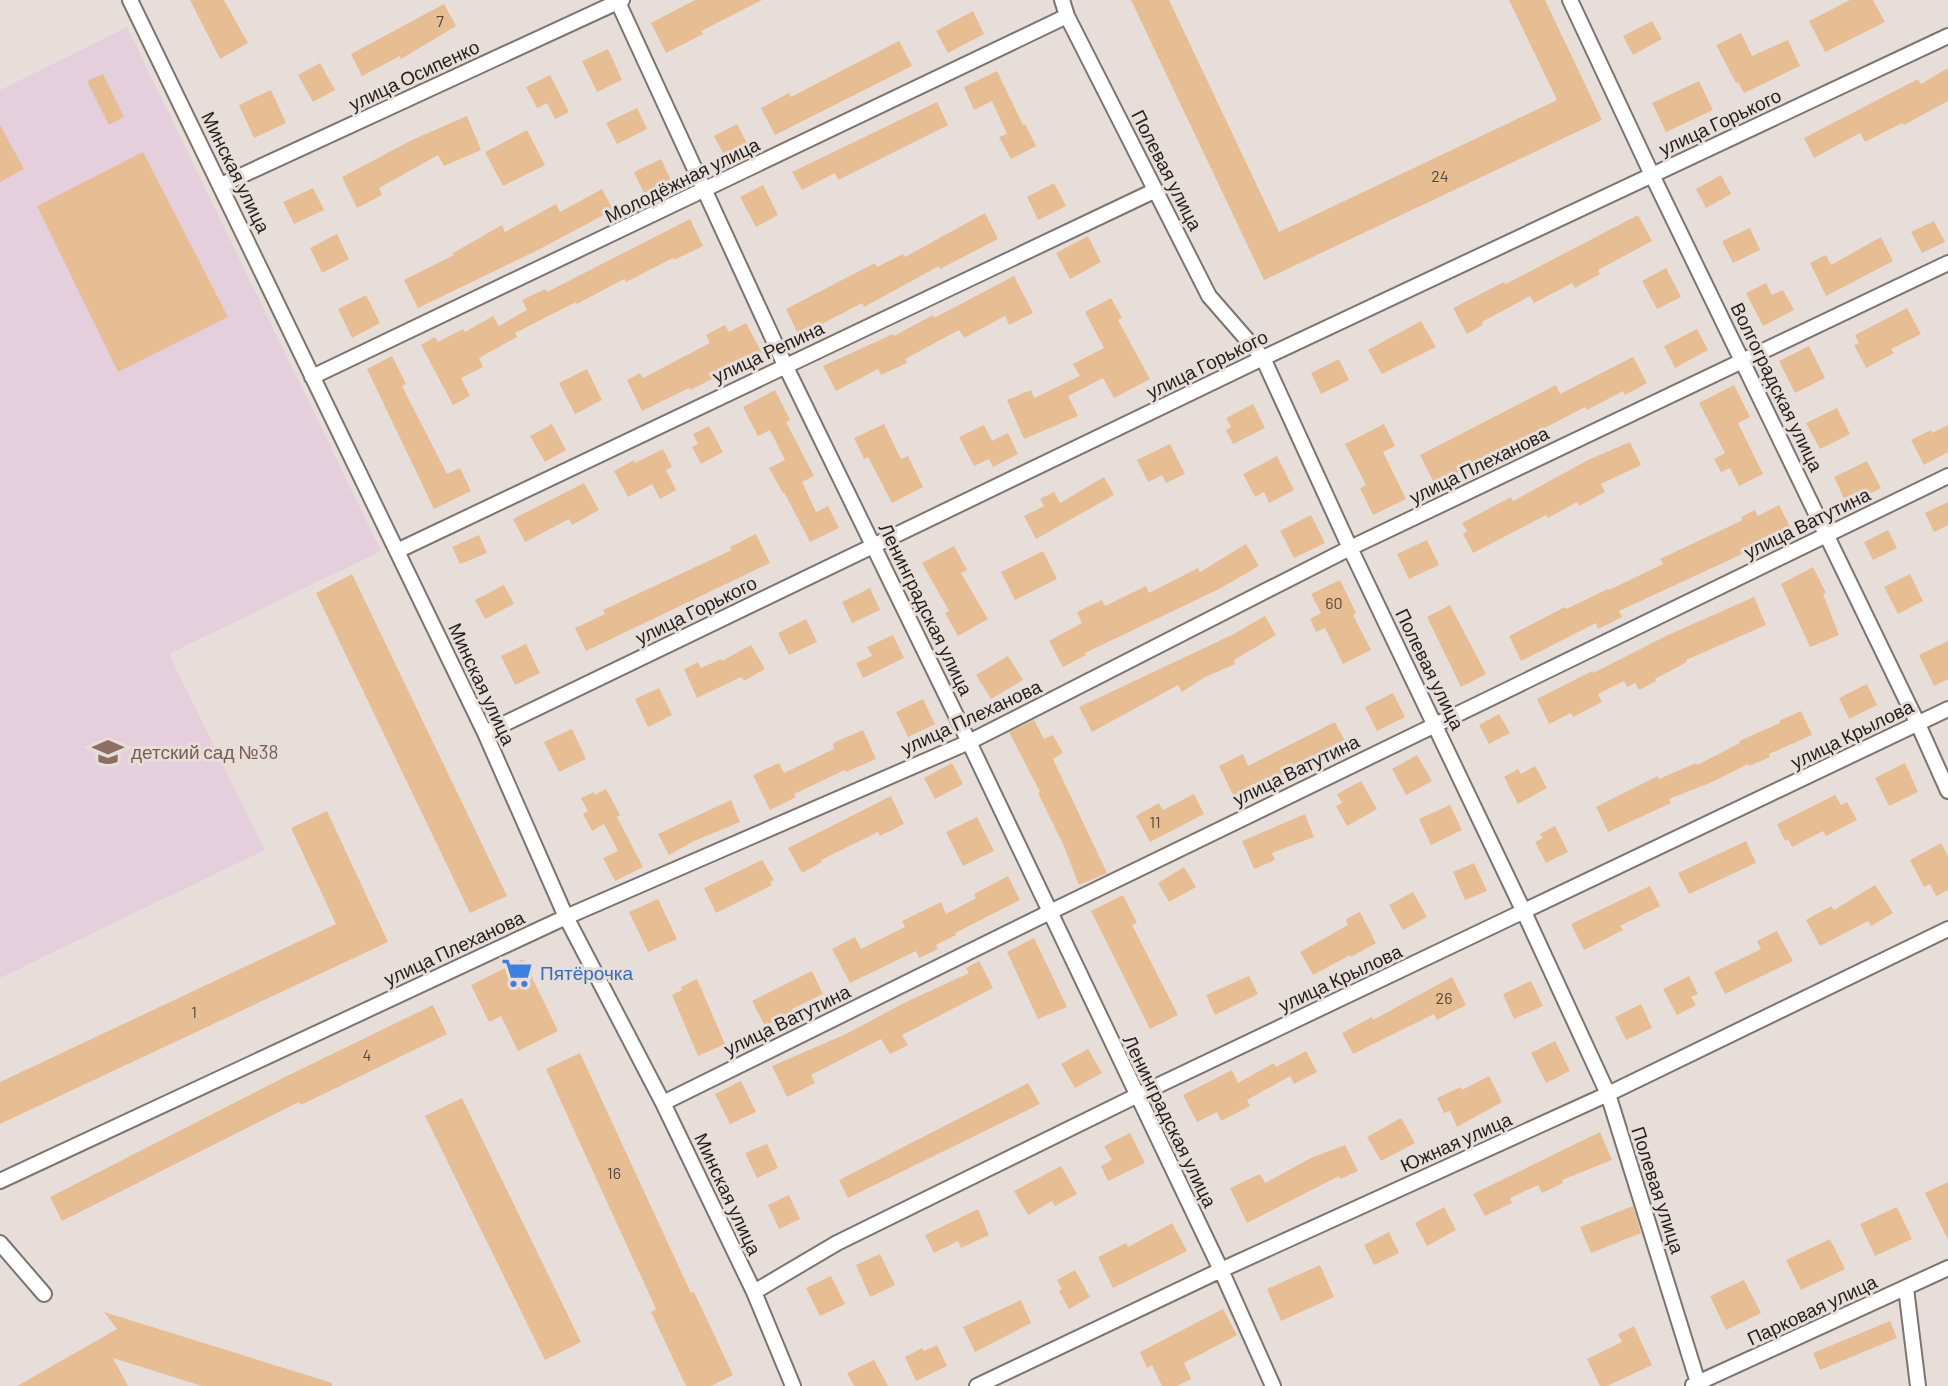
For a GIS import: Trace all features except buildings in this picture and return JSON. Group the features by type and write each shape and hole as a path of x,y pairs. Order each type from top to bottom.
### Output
{"street":[{"name":"Минская улица","path":"130,0 485,733 566,917 663,1102 754,1292 793,1386"},
{"name":"Полевая улица","path":"1062,0 1067,16 1209,296 1263,358 1608,1094 1697,1385"},
{"name":"Волгоградская улица","path":"1570,0 1918,724 1948,792"},
{"name":"улица Осипенко","path":"221,185 619,1"},
{"name":"Ленинградская улица","path":"619,1 703,191 785,365 969,742 1221,1270 1273,1386"},
{"name":"Молодёжная улица","path":"312,377 1067,16"},
{"name":"улица Горького","path":"485,733 1263,358 1948,36"},
{"name":"улица Репина","path":"397,551 1156,190"},
{"name":"улица Плеханова","path":"0,1181 566,917 969,742 1350,548 1948,263"},
{"name":"улица Ватутина","path":"663,1102 1948,476"},
{"name":"улица Крылова","path":"754,1292 837,1242 1136,1096 1948,709"},
{"name":"Южная улица","path":"977,1386 1221,1270 1608,1094 1948,929"},
{"path":"0,1243 44,1294"},
{"name":"Парковая улица","path":"1697,1385 1948,1268"},
{"path":"1906,1288 1918,1386"}],"shaded area":[{"path":"127,27 381,551 169,654 265,850 0,978 0,90"}],"place":[{"name":"детский сад №38","path":"108,752"},
{"name":"Пятёрочка","path":"517,973"}]}
